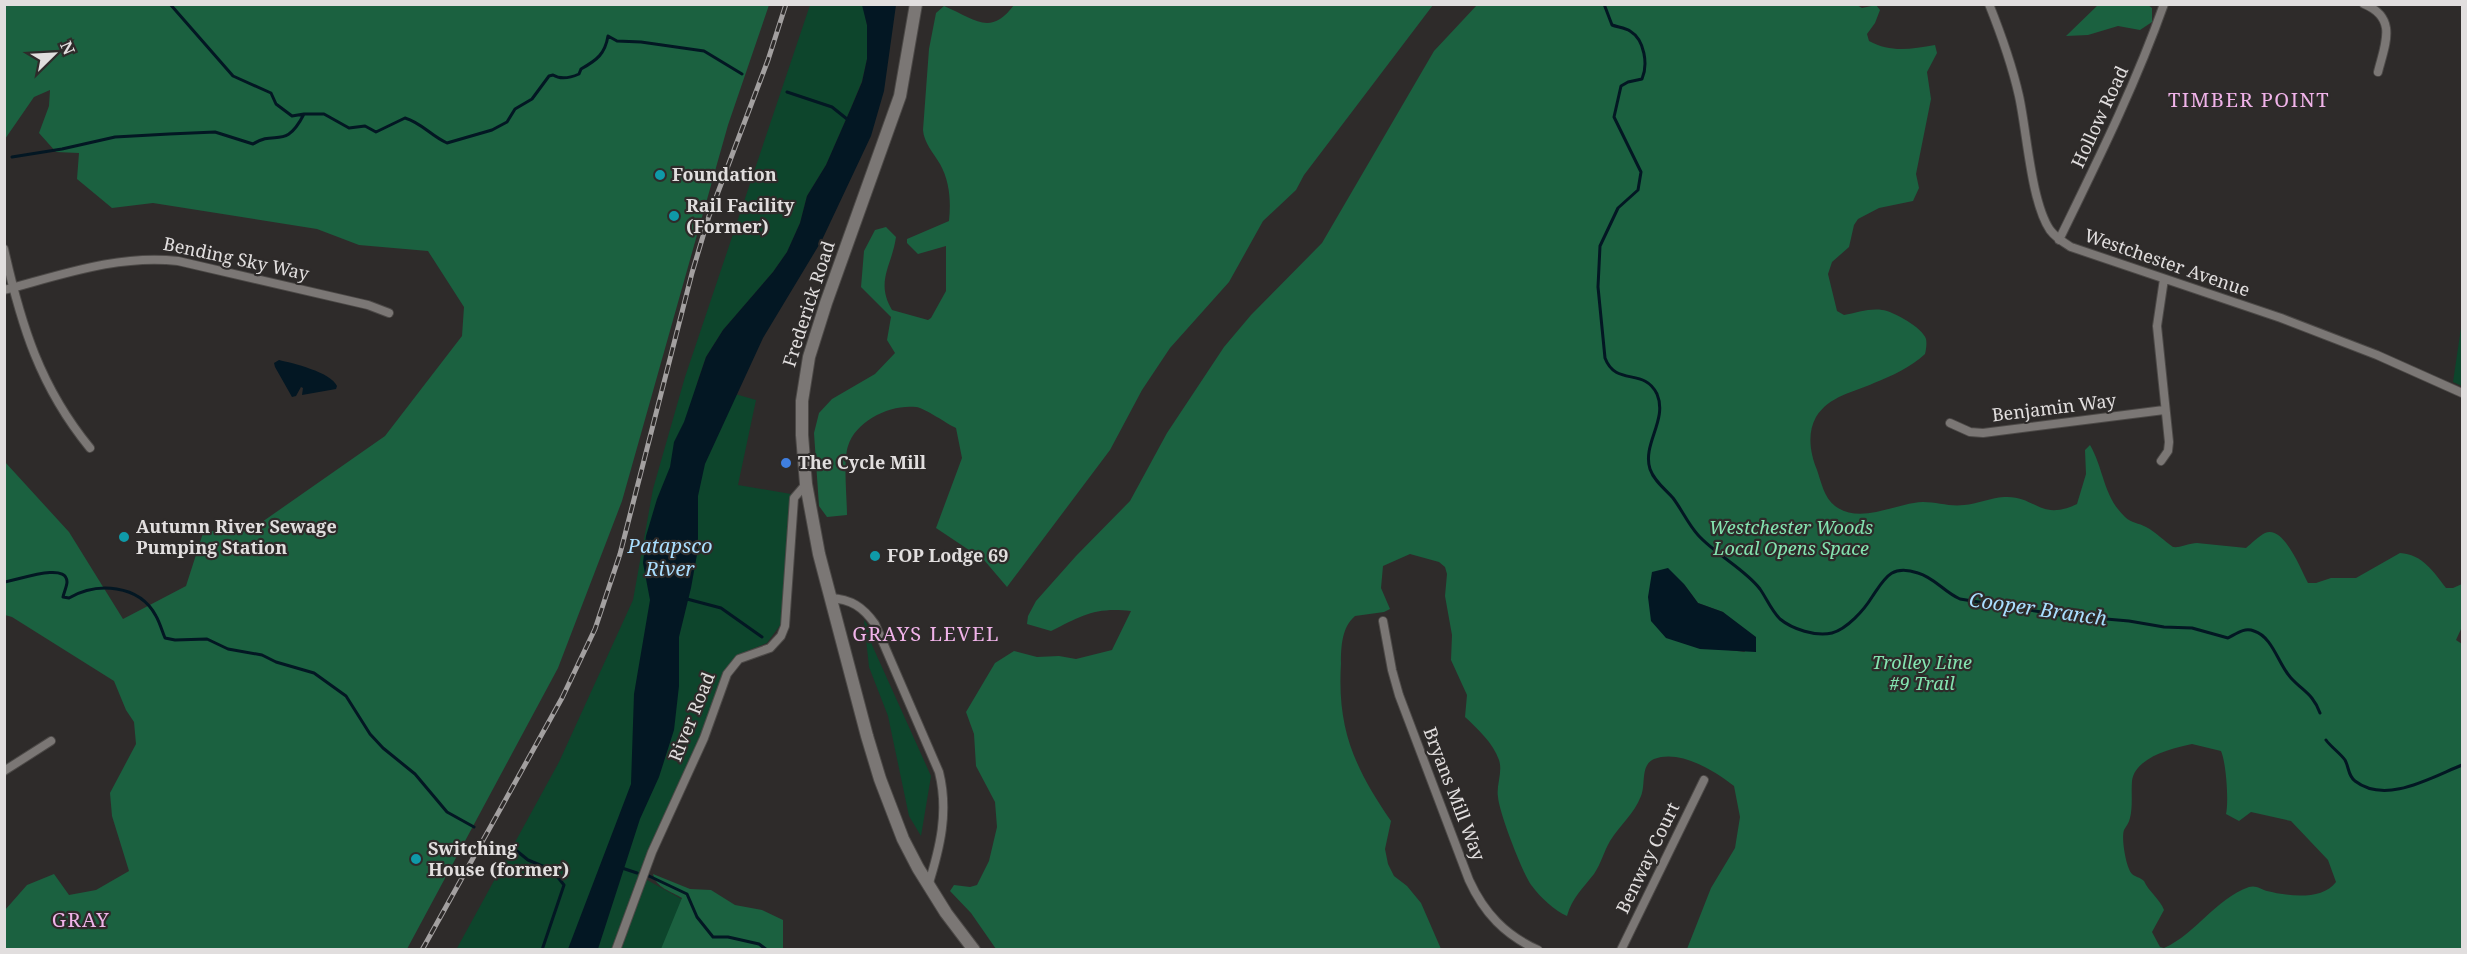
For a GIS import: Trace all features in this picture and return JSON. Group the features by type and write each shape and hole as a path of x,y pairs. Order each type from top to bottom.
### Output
{"main road":[{"name":"Frederick Road","path":"916,4 900,96 826,303 806,368 802,401 806,484 830,598 880,779 903,838 928,886 974,950"}],"street":[{"name":"Westchester Avenue","path":"1989,4 2011,65 2041,210 2051,231 2059,240 2071,247 2334,339 2463,393"},
{"name":"Hollow Road","path":"2059,240 2124,106 2146,56 2164,4"},
{"path":"2370,6 2379,12 2387,27 2378,72"},
{"path":"4,249 9,289 41,374 62,410 90,448"},
{"name":"Bending Sky Way","path":"9,289 122,261 155,258 178,261 368,305 389,313"},
{"path":"2161,461 2168,451 2169,442 2157,326 2164,279"},
{"name":"Benjamin Way","path":"1950,423 1970,432 1983,433 2164,410"},
{"name":"River Road","path":"615,950 652,852 704,738 727,674 739,659 771,648 781,636 785,626 794,498 806,484"},
{"path":"830,598 854,603 874,624 939,772 945,793 942,832 928,886"},
{"name":"Bryans Mill Way","path":"1383,621 1399,695 1473,888 1497,924 1523,943 1538,950"},
{"path":"4,771 51,741"},
{"name":"Benway Court","path":"1621,950 1704,780"}],"green space":[{"path":"5,4 769,5 728,125 622,501 558,668 407,949 5,949 5,910 27,885 54,874 69,895 96,890 129,871 112,816 110,793 136,744 134,722 126,710 114,681 12,617 5,615 5,462 69,532 123,619 186,586 203,533 262,522 385,436 462,336 464,307 428,251 359,245 317,229 153,203 112,208 77,179 79,153 56,152 39,133 49,106 50,90 34,97 5,139"},
{"path":"1855,4 1862,8 1876,5 1880,10 1867,34 1869,41 1893,49 1935,45 1937,53 1927,72 1931,99 1916,174 1919,188 1913,201 1879,208 1858,219 1854,225 1849,247 1832,262 1828,274 1837,311 1844,315 1877,310 1887,311 1900,317 1914,325 1924,335 1925,354 1894,374 1835,399 1816,417 1811,430 1811,450 1828,499 1835,506 1856,514 1912,503 1959,505 2004,497 2015,497 2046,509 2064,509 2077,504 2086,474 2085,450 2090,445 2108,491 2118,509 2127,519 2150,529 2173,547 2197,543 2246,548 2263,534 2272,532 2279,536 2291,550 2308,583 2331,578 2356,578 2400,553 2421,560 2446,588 2462,584 2462,627 2456,640 2462,644 2462,949 1687,949 1711,888 1735,848 1740,817 1734,786 1697,763 1675,757 1654,759 1647,766 1638,802 1610,841 1596,870 1575,898 1567,916 1543,899 1528,880 1499,805 1499,760 1489,742 1465,717 1467,695 1451,660 1452,635 1445,596 1447,574 1445,567 1439,562 1410,554 1383,566 1381,588 1390,609 1355,616 1347,626 1341,650 1340,687 1345,728 1358,765 1391,821 1385,849 1388,864 1394,876 1407,886 1421,903 1441,949 996,949 971,913 950,891 954,885 970,887 977,885 989,861 997,827 995,802 976,766 974,734 966,712 995,663 1014,651 1037,657 1059,656 1076,659 1112,650 1131,611 1107,610 1089,614 1051,631 1027,624 1028,616 1036,601 1130,501 1167,433 1224,347 1251,315 1322,243 1434,51 1477,5","holes":["1684,584 1698,603 1723,612 1745,652 1720,649","2192,744 2221,751 2226,782 2226,814 2239,821 2251,812 2291,821 2328,860 2336,882 2322,892 2304,896 2249,887 2237,892 2186,934 2164,948 2160,947 2152,932 2164,910 2144,881 2130,871 2123,834 2130,820 2132,781 2140,766 2156,755"]},
{"path":"810,5 863,5 867,25 867,59 862,81 826,165 807,196 800,223 787,252 773,272 723,330 706,357 697,383 756,400 738,485 791,494 781,624 767,643 737,655 723,672 700,736 638,875 705,912 703,949 456,950 559,762 633,600 653,489 685,377"},
{"path":"1014,5 1433,5 1304,175 1296,190 1263,221 1229,282 1170,348 1142,390 1110,450 1007,587 984,560 936,528 962,458 956,428 916,407 896,408 866,421 852,437 848,446 845,470 847,515 827,517 819,506 814,433 819,413 832,399 875,374 895,353 887,340 891,317 861,287 864,251 875,230 886,227 896,237 885,282 887,300 892,310 928,320 946,291 946,246 918,254 907,243 907,239 949,221 950,199 946,178 927,143 923,130 929,49 936,13 944,6 973,20 989,23 1005,15"},
{"path":"2098,5 2148,5 2152,8 2152,22 2140,30 2118,26 2088,35 2066,36"},
{"path":"2462,321 2462,386 2453,382"},
{"path":"864,620 869,627 872,645 931,776 921,836 909,816 888,716 869,667"},
{"path":"653,874 690,889 711,890 735,905 762,910 783,920 783,949 661,949 682,898 657,883"}],"water":[{"name":"Patapsco River","path":"862,5 896,5 884,91 871,136 822,240 763,338 705,464 698,496 698,549 679,637 679,686 674,730 659,777 640,819 598,949 568,949 631,784 634,694 650,600 643,563 646,536 670,467 674,442 684,422 706,357 723,330 773,272 787,252 800,223 807,196 826,165 851,108 862,82 867,59 867,25"},
{"path":"279,360 327,376 337,386 336,389 302,395 303,388 301,387 296,396 292,397 275,367 274,363"},
{"path":"1668,568 1698,603 1723,612 1756,637 1756,652 1700,649 1666,638 1651,621 1648,597 1652,572"}],"waterway":[{"path":"170,4 233,76 271,93 276,104 292,116 324,114 349,128 365,126 376,132 405,118 447,143 492,130 507,122 515,109 532,99 549,76 566,78 579,74 581,69 602,52 608,36 617,41 704,51 742,74"},
{"name":"Cooper Branch","path":"1604,4 1612,25 1628,30 1639,40 1645,60 1642,79 1621,86 1614,117 1641,172 1638,190 1618,208 1600,246 1598,287 1605,358 1616,372 1645,381 1657,394 1660,404 1658,423 1648,460 1654,477 1673,498 1698,535 1754,582 1780,619 1798,629 1812,633 1826,634 1838,631 1860,613 1890,574 1901,570 1924,575 1960,599 2060,615 2192,628 2228,638 2240,631 2250,630 2261,634 2266,639 2286,672 2311,697 2320,713"},
{"path":"787,92 832,107 847,119"},
{"path":"12,157 115,137 169,134 215,132 253,144 268,138 286,136 304,114"},
{"path":"4,582 40,574 59,573 65,576 67,582 63,597 69,598 104,588 128,592 149,605 165,638 207,639 228,649 262,655 276,662 314,673 346,696 370,734 383,748 415,774 447,812 474,827"},
{"path":"687,599 721,608 762,637"},
{"name":"Cooper Branch","path":"2326,740 2345,760 2353,779 2367,788 2395,790 2423,782 2462,765"},
{"path":"512,847 528,860 552,870 564,885 542,950"},
{"path":"622,868 637,873"},
{"path":"649,876 687,894 697,917 713,937 728,937 759,944 767,950"}],"railway":[{"path":"422,950 562,698 595,629 620,554 692,273 709,216 768,60 786,4"}],"place":[{"name":"Foundation","path":"660,175"},
{"name":"Rail Facility (Former)","path":"674,216"},
{"name":"The Cycle Mill","path":"786,463"},
{"name":"Autumn River Sewage Pumping Station","path":"124,537"},
{"name":"FOP Lodge 69","path":"875,556"},
{"name":"Switching House (former)","path":"416,859"}],"district":[{"name":"TIMBER POINT","path":"2249,100"},
{"name":"GRAYS LEVEL","path":"926,634"},
{"name":"GRAY","path":"81,920"}],"park label":[{"name":"Westchester Woods Local Opens Space","path":"1791,538"},
{"name":"Trolley Line #9 Trail","path":"1922,673"}]}
